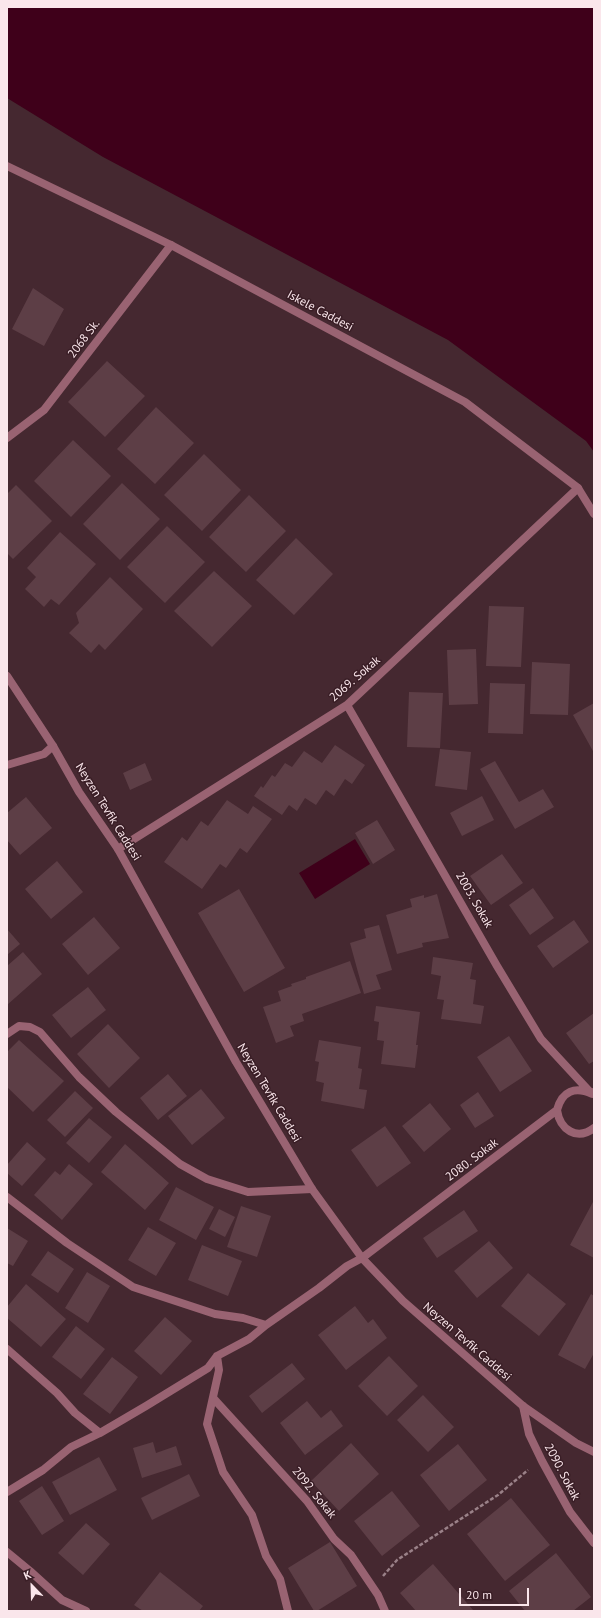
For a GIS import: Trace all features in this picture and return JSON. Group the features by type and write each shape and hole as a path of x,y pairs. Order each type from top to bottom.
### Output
{"street":[{"name":"Iskele Caddesi","path":"7,166 171,245 465,402 578,488 594,514"},
{"name":"2068 Sk.","path":"7,438 44,410 171,245"},
{"name":"2069. Sokak","path":"118,849 347,705 578,488"},
{"name":"Neyzen Tevfik Caddesi","path":"7,676 53,746 79,792 118,849 236,1062 312,1189 362,1258 403,1301 522,1406 576,1443 594,1452"},
{"name":"2003. Sokak","path":"347,705 497,966 541,1039 593,1095"},
{"path":"7,765 44,754 53,746"},
{"path":"7,1034 18,1026 30,1027 40,1032 79,1077 116,1112 180,1164 206,1179 248,1192 312,1189"},
{"name":"2080. Sokak","path":"7,1492 43,1470 71,1447 102,1432 100,1432 146,1406 208,1368 218,1356 249,1339 347,1266 362,1258 557,1110 559,1103 568,1092 582,1090 593,1095"},
{"path":"557,1110 561,1124 566,1130 580,1134 587,1133 594,1128"},
{"path":"7,1197 67,1243 133,1287 215,1314 242,1318 266,1325"},
{"path":"7,1349 57,1393 75,1413 100,1432"},
{"path":"218,1356 219,1370 214,1399 207,1424 214,1450 223,1472 252,1515 266,1556 280,1579 288,1611"},
{"name":"2092. Sokak","path":"214,1399 307,1501 334,1539 351,1555 378,1595 385,1611"},
{"name":"2090. Sokak","path":"522,1406 529,1434 542,1461 570,1512 594,1543"},
{"path":"7,1552 62,1600 86,1611"}],"path":[{"path":"373,1589 397,1560 498,1495 533,1466 542,1461"}],"shaded area":[{"path":"7,7 594,7 594,452 586,441 448,340 103,157 7,98"},
{"path":"355,839 370,864 315,899 299,873"}],"building":[{"path":"33,288 64,309 44,346 12,329"},
{"path":"107,361 145,396 105,437 68,402"},
{"path":"156,407 194,443 155,484 117,449"},
{"path":"73,440 111,476 71,517 34,481"},
{"path":"204,454 241,490 202,531 164,495"},
{"path":"122,483 160,519 120,560 83,524"},
{"path":"16,485 52,521 13,559 7,553 7,494"},
{"path":"249,495 286,531 246,572 209,537"},
{"path":"167,526 205,562 165,603 127,567"},
{"path":"60,532 96,564 59,605 51,599 44,607 25,589 36,577 27,568"},
{"path":"296,538 333,574 294,615 256,580"},
{"path":"214,571 252,606 212,647 174,611"},
{"path":"110,577 143,609 105,650 99,644 91,653 69,633 79,623 76,613"},
{"path":"489,606 524,607 521,667 486,666"},
{"path":"476,649 478,704 449,705 447,650"},
{"path":"532,662 570,664 568,715 530,714"},
{"path":"490,683 525,684 523,734 488,733"},
{"path":"409,692 443,693 440,748 407,747"},
{"path":"594,703 594,753 573,715"},
{"path":"335,745 365,765 352,784 345,779 334,796 326,790 316,805 305,798 297,811 289,805 282,815 254,796 261,786 263,788 272,775 275,777 285,763 292,767 304,751 322,763"},
{"path":"440,749 471,752 467,790 435,786"},
{"path":"495,761 519,802 543,789 554,807 515,829 480,769"},
{"path":"145,763 152,780 130,790 123,773"},
{"path":"482,796 494,820 462,836 450,813"},
{"path":"26,797 52,828 20,855 7,840 7,813"},
{"path":"227,800 248,814 253,806 272,819 247,853 240,848 226,868 220,864 202,889 164,862 182,837 187,841 201,821 208,826"},
{"path":"377,820 395,850 373,864 355,833"},
{"path":"502,854 523,883 491,905 470,876"},
{"path":"57,861 83,892 51,919 25,889"},
{"path":"533,888 554,918 530,935 509,905"},
{"path":"239,889 285,968 244,992 198,913"},
{"path":"437,894 449,938 422,943 423,947 397,954 386,915 412,907 410,899 424,895 424,898"},
{"path":"94,917 120,948 88,975 62,944"},
{"path":"574,920 589,942 553,968 537,946"},
{"path":"379,925 392,970 376,975 381,989 364,994 350,943 366,938 364,929"},
{"path":"7,929 20,944 7,955"},
{"path":"23,952 42,974 7,1005 7,966"},
{"path":"433,957 473,963 470,979 476,980 473,1004 484,1006 481,1024 441,1019 444,1000 437,999 441,976 431,974"},
{"path":"350,961 361,993 302,1014 304,1021 290,1026 294,1036 276,1043 263,1007 281,1001 278,991 292,986 291,984"},
{"path":"88,987 106,1010 71,1038 52,1015"},
{"path":"376,1006 420,1012 415,1068 381,1064 384,1041 377,1040 379,1022 374,1021"},
{"path":"594,1013 594,1061 589,1064 566,1033"},
{"path":"108,1024 140,1058 109,1088 77,1054"},
{"path":"509,1036 532,1071 500,1092 477,1057"},
{"path":"19,1040 64,1081 33,1112 7,1087 7,1052"},
{"path":"319,1040 361,1047 358,1068 362,1069 359,1089 367,1090 364,1109 321,1101 324,1083 316,1081 319,1062 315,1061"},
{"path":"168,1074 187,1096 158,1120 140,1098"},
{"path":"201,1089 225,1118 192,1145 168,1116"},
{"path":"75,1091 93,1108 65,1137 47,1120"},
{"path":"478,1092 494,1116 475,1128 460,1105"},
{"path":"430,1103 451,1129 424,1152 402,1126"},
{"path":"89,1118 112,1137 89,1163 66,1143"},
{"path":"385,1126 411,1163 377,1187 351,1150"},
{"path":"27,1142 46,1159 22,1186 7,1173 7,1165"},
{"path":"125,1144 169,1183 145,1210 101,1172"},
{"path":"69,1164 93,1184 62,1220 34,1195 55,1171 60,1175"},
{"path":"176,1187 214,1207 196,1240 159,1220"},
{"path":"594,1200 594,1258 570,1245"},
{"path":"241,1206 271,1216 257,1257 227,1247"},
{"path":"219,1209 235,1217 225,1237 209,1229"},
{"path":"464,1210 478,1231 437,1258 423,1238"},
{"path":"148,1227 176,1243 156,1276 128,1260"},
{"path":"7,1228 28,1241 13,1266 7,1263"},
{"path":"489,1241 513,1268 477,1298 454,1271"},
{"path":"202,1245 242,1261 228,1296 188,1280"},
{"path":"48,1251 74,1269 58,1293 31,1275"},
{"path":"87,1272 110,1286 88,1323 65,1308"},
{"path":"528,1273 566,1304 539,1336 501,1306"},
{"path":"26,1284 66,1319 41,1347 7,1318 7,1307"},
{"path":"591,1294 594,1296 594,1353 585,1369 558,1355"},
{"path":"355,1306 368,1323 373,1319 387,1338 346,1370 318,1335"},
{"path":"165,1317 192,1341 161,1375 134,1351"},
{"path":"76,1326 105,1349 81,1379 52,1357"},
{"path":"389,1356 418,1386 387,1416 358,1386"},
{"path":"112,1357 138,1377 110,1414 83,1394"},
{"path":"292,1363 305,1379 262,1413 249,1396"},
{"path":"423,1395 454,1427 428,1452 397,1420"},
{"path":"307,1401 321,1418 331,1410 343,1426 305,1455 280,1423"},
{"path":"153,1442 156,1453 176,1446 182,1465 142,1478 133,1448"},
{"path":"351,1443 379,1474 339,1511 311,1481"},
{"path":"458,1444 487,1480 449,1511 420,1475"},
{"path":"99,1457 117,1490 70,1515 52,1482"},
{"path":"189,1474 200,1496 152,1520 141,1498"},
{"path":"42,1486 64,1521 42,1535 19,1501"},
{"path":"392,1491 420,1526 382,1556 354,1521"},
{"path":"511,1498 550,1545 505,1581 467,1534"},
{"path":"86,1523 110,1544 83,1575 58,1553"},
{"path":"330,1542 357,1586 317,1611 314,1611 288,1568"},
{"path":"556,1553 591,1597 573,1611 525,1611 509,1591"},
{"path":"433,1564 473,1610 472,1611 416,1611 400,1593"},
{"path":"160,1572 203,1606 199,1611 143,1611 134,1605"}]}
